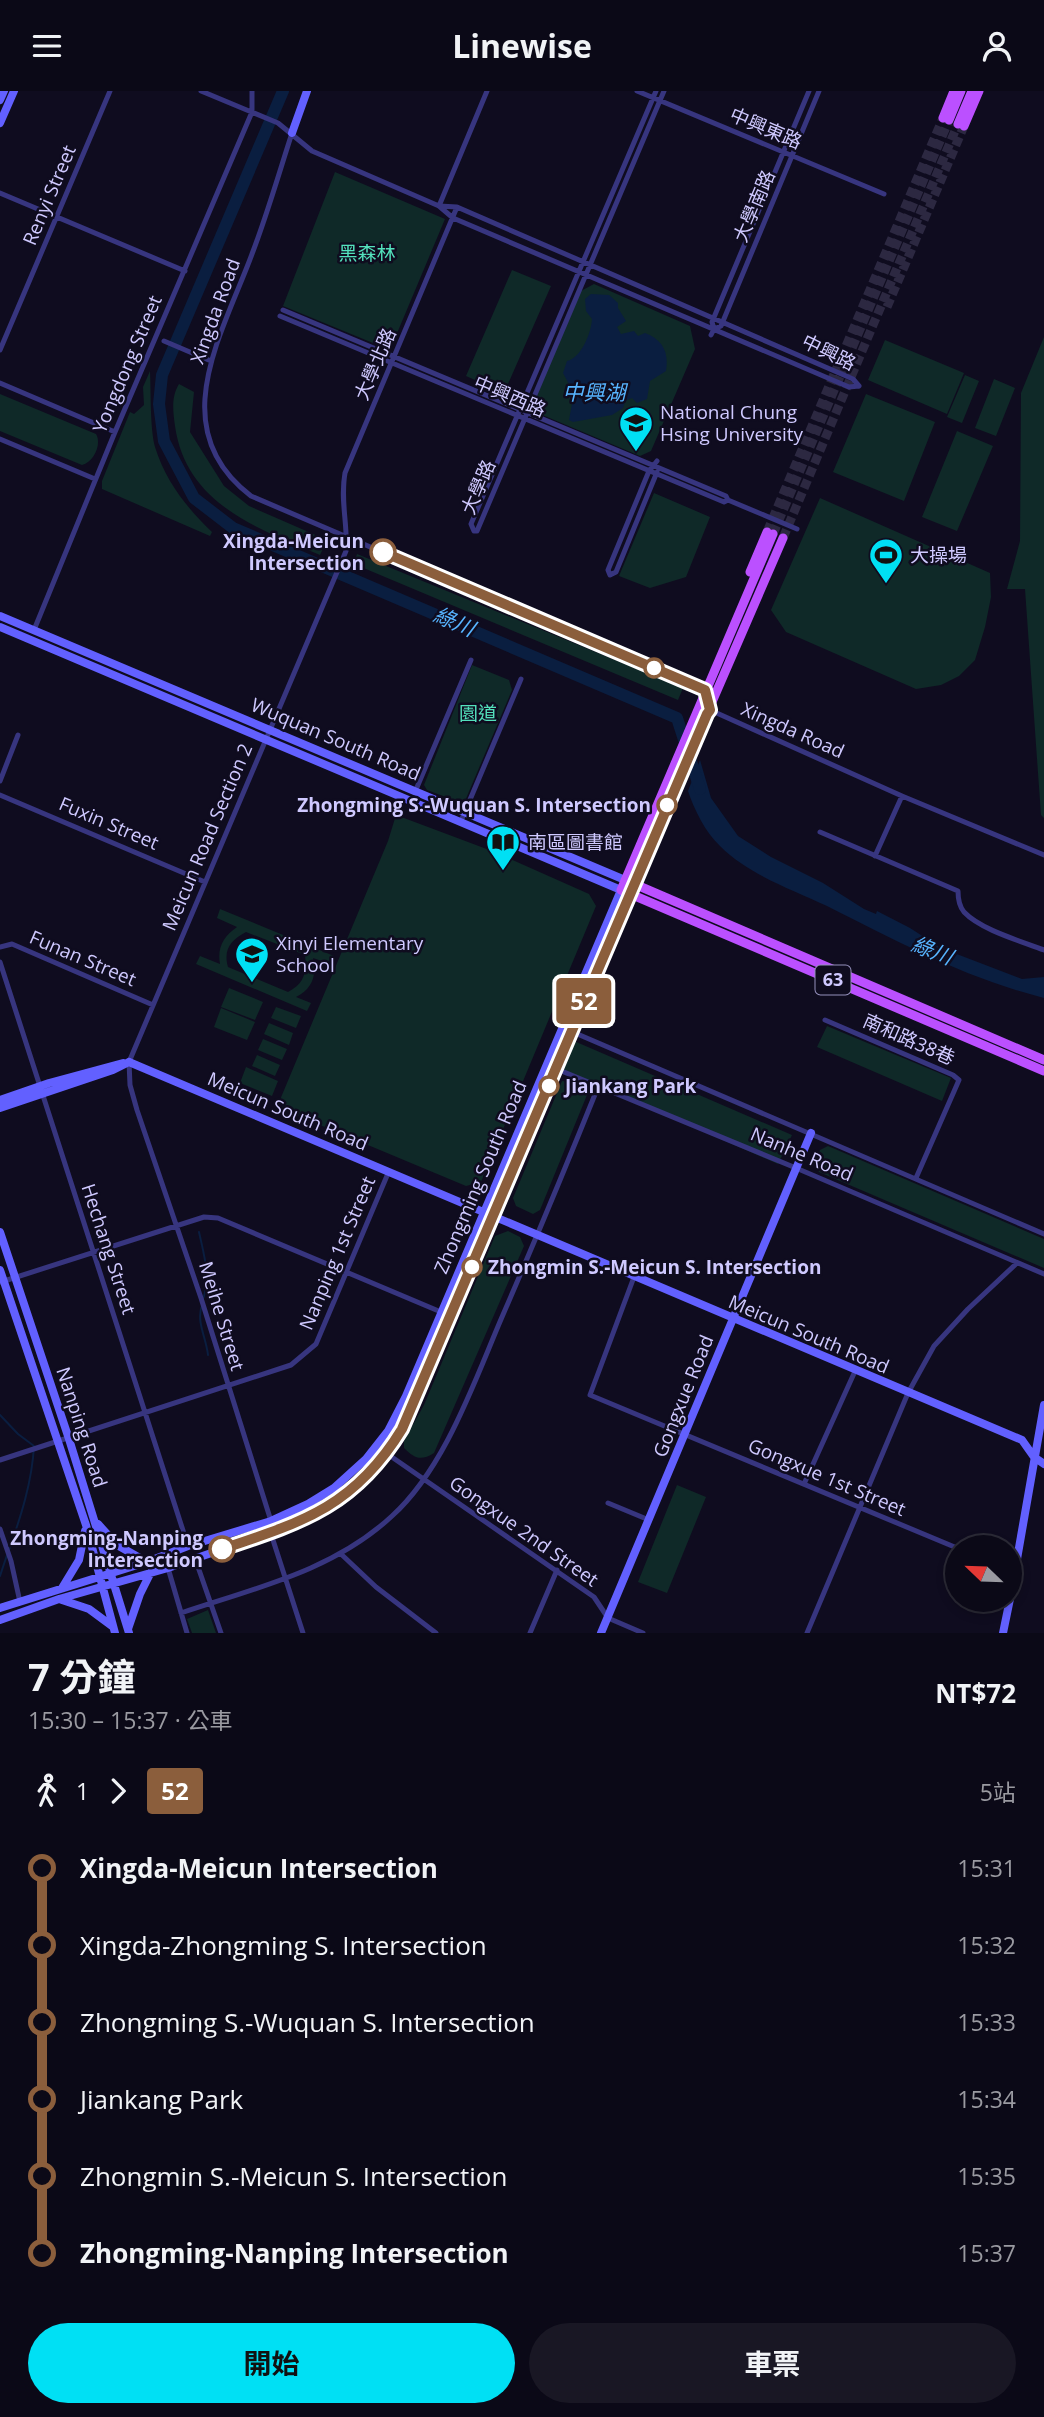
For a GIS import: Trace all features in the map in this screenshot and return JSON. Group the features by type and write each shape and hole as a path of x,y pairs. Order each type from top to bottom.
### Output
{"main road":[{"path":"0,100 4,91"},
{"path":"0,123 13,91"},
{"name":"Xingda Road","path":"292,133 307,91"},
{"path":"953,122 954,91"},
{"path":"953,122 961,91"},
{"path":"953,122 972,91"},
{"path":"953,122 979,91"},
{"name":"Zhongming South Road","path":"0,1608 271,1521 308,1504 334,1488 383,1440 406,1396 563,1027 679,778 705,711 705,690 712,663 770,533"},
{"name":"Zhongming South Road","path":"630,882 682,747 721,680 785,539"},
{"name":"Wuquan South Road","path":"0,616 415,792 625,892 1044,1071"},
{"name":"Wuquan South Road","path":"0,627 265,739 630,882 1044,1060"},
{"name":"Zhongming South Road","path":"0,1620 59,1599 168,1568 314,1515 345,1496 386,1453 402,1429 572,1032 625,892"},
{"path":"0,1108 110,1065 129,1062"},
{"name":"Meicun South Road","path":"129,1062 1022,1440 1034,1457 1044,1464"},
{"path":"0,1100 41,1090"},
{"name":"Gongxue Road","path":"601,1633 811,1133"},
{"name":"Nanping Road","path":"0,1232 129,1631"},
{"name":"Nanping Road","path":"0,1270 86,1525 115,1631"},
{"path":"1019,1535 1044,1405"},
{"path":"95,1521 117,1545 147,1562"},
{"path":"62,1588 83,1550 86,1525"},
{"path":"129,1631 151,1573"},
{"path":"59,1599 89,1609 108,1622 115,1631"},
{"path":"1003,1633 1007,1612"}],"street":[{"name":"Renyi Street","path":"0,350 110,91"},
{"name":"中興路","path":"201,91 278,123 312,151 439,206 453,218 586,274 712,332 849,387 859,386 853,379 714,317 457,207 439,206"},
{"path":"251,91 252,113"},
{"path":"439,206 488,91"},
{"name":"中興東路","path":"637,91 884,194"},
{"name":"大學路","path":"656,91 471,524 474,531 477,531 664,91"},
{"name":"大學南路","path":"712,332 714,317 809,91"},
{"name":"大學南路","path":"712,332 721,326 820,91"},
{"name":"Yongdong Street","path":"34,630 95,479 252,113"},
{"name":"Xingda Road","path":"292,133 253,252 211,361 204,396 204,418 209,439 223,468 236,484 251,496 705,690"},
{"path":"0,193 185,271"},
{"name":"大學北路","path":"347,537 341,493 345,473 457,207"},
{"name":"中興西路","path":"282,313 526,415 649,471 724,502 728,500"},
{"path":"164,341 211,361"},
{"path":"0,383 115,432"},
{"name":"中興西路","path":"526,415 656,464 726,496 728,500 797,529"},
{"path":"0,439 95,479"},
{"path":"656,464 657,474 616,572 610,575 608,570 649,471 656,464"},
{"name":"Meicun Road Section 2","path":"129,1062 343,560 347,537"},
{"path":"415,792 471,660"},
{"path":"463,817 521,679"},
{"name":"Xingda Road","path":"705,711 1044,855"},
{"path":"0,781 18,735"},
{"name":"Fuxin Street","path":"0,795 205,882"},
{"path":"875,856 902,796"},
{"path":"820,832 958,891 958,902 963,911 977,922 1044,950"},
{"name":"Funan Street","path":"0,947 12,944 153,1005"},
{"name":"Hechang Street","path":"0,962 188,1546"},
{"name":"南和路38巷","path":"825,1020 953,1075 958,1080 916,1178"},
{"name":"Nanhe Road","path":"563,1027 1044,1234"},
{"name":"Meihe Street","path":"129,1062 130,1085 271,1521 285,1580 303,1633"},
{"name":"Nanhe Road","path":"547,1065 1044,1274"},
{"path":"181,1613 285,1580 341,1553 393,1516 423,1480 459,1418 598,1087"},
{"name":"Nanping 1st Street","path":"0,1460 291,1365 316,1344 389,1171"},
{"path":"2,1282 204,1217 224,1219 347,1274 441,1312"},
{"path":"807,1633 908,1393 934,1346 1017,1262"},
{"name":"Gongxue 1st Street","path":"634,1277 590,1395 945,1544"},
{"path":"804,1484 856,1369"},
{"name":"Gongxue 2nd Street","path":"386,1453 594,1597 608,1618 643,1633"},
{"path":"608,1503 649,1520"},
{"path":"0,1529 11,1561 20,1602"},
{"path":"341,1553 376,1587 436,1633"},
{"path":"198,1557 197,1564 221,1633"},
{"path":"168,1568 187,1633"},
{"path":"530,1633 557,1570"}],"green space":[{"name":"黑森林","path":"335,172 445,219 390,350 283,306"},
{"path":"512,270 551,286 504,393 466,376"},
{"path":"594,284 690,326 695,349 651,451 640,456 540,414 532,403 579,292"},
{"path":"1044,337 1044,818 1041,815 1025,589 1007,589 1020,541 1021,393"},
{"path":"885,340 964,373 947,414 868,380"},
{"path":"150,371 155,447 178,494 212,532 210,536 102,489 102,481 130,412 134,414 144,405 143,387"},
{"path":"965,375 979,381 962,423 947,417"},
{"path":"994,379 1015,388 996,436 975,428"},
{"path":"179,384 194,392 190,432 224,486 249,506 327,540 320,555 249,523 228,510 209,494 193,475 182,453 175,426 174,399"},
{"path":"0,394 96,434 98,443 93,457 82,465 0,431"},
{"path":"866,394 935,422 904,501 833,472"},
{"path":"957,431 993,446 957,531 922,517"},
{"path":"654,493 710,517 686,577 650,588 619,576"},
{"name":"大操場","path":"820,498 990,573 991,597 985,627 975,660 959,676 941,685 916,689 786,632 771,610"},
{"path":"357,554 683,688 678,700 354,564"},
{"name":"園道","path":"472,665 509,680 512,690 465,801 459,802 427,790 424,785"},
{"name":"Jiankang Park","path":"396,815 492,851 589,894 596,906 481,1182 466,1186 277,1107 388,841"},
{"path":"220,909 334,956 331,964 313,958 312,981 306,990 296,997 311,1003 307,1011 196,964 200,956 220,964 223,943 228,934 237,927 217,918","holes":["246,932 305,955 303,977 298,985 288,992 228,967 227,961 230,946"]},
{"path":"229,988 263,1002 255,1020 221,1007"},
{"path":"276,1007 301,1016 296,1028 271,1018"},
{"path":"221,1008 255,1022 247,1040 214,1027"},
{"path":"269,1023 293,1033 289,1045 264,1034"},
{"path":"827,1026 951,1078 942,1101 817,1047"},
{"path":"263,1039 287,1049 282,1060 258,1050"},
{"path":"574,1041 792,1135 778,1164 563,1070"},
{"path":"257,1055 280,1065 275,1076 252,1066"},
{"path":"246,1067 278,1081 272,1096 240,1083"},
{"path":"562,1081 576,1085 587,1095 540,1210 533,1214 516,1206 513,1198"},
{"path":"828,1146 1044,1239 1044,1268 819,1172 814,1163 820,1150"},
{"path":"508,1231 520,1237 524,1246 434,1453 422,1458 415,1457 404,1448 404,1441 424,1405 495,1236"},
{"path":"677,1485 706,1497 667,1593 638,1582"},
{"path":"208,1610 216,1633 192,1633 187,1619"}],"water":[{"name":"中興湖","path":"591,294 609,295 618,303 626,321 617,327 621,334 634,331 638,336 645,333 660,343 667,358 666,371 650,381 647,399 637,403 632,398 625,401 623,408 612,415 573,422 569,420 572,404 568,390 570,386 563,373 567,361 581,350 590,331 592,319 586,311 585,299"},
{"path":"700,760 711,798 738,836 864,909 876,914 877,911 941,948 1022,979 1044,977 1044,998 986,980 933,958 771,881 744,865 715,840 693,805 688,791"}],"waterway":[{"name":"綠川","path":"283,91 162,375 159,404 164,441 194,498 233,528 677,718 700,789"},
{"path":"199,1232 207,1274 203,1299"},
{"path":"202,1305 201,1324 208,1355"},
{"path":"0,1415 34,1446 22,1512 9,1550"},
{"path":"0,1576 7,1555"}],"tunnel":[{"path":"767,532 943,118"},
{"path":"773,534 949,120"},
{"path":"783,538 958,124"},
{"path":"887,307 964,126"}],"bus line":[{"name":"52","path":"222,1549 314,1515 345,1496 374,1468 396,1440 710,710 705,690 383,552"}],"place":[{"name":"National Chung Hsing University","path":"636,453"},
{"name":"Xingda-Meicun Intersection","path":"383,552"},
{"name":"大操場","path":"886,585"},
{"name":"Zhongming S.-Wuquan S. Intersection","path":"667,805"},
{"name":"南區圖書館","path":"503,872"},
{"name":"Xinyi Elementary School","path":"252,984"},
{"name":"Jiankang Park","path":"549,1086"},
{"name":"Zhongmin S.-Meicun S. Intersection","path":"472,1267"},
{"name":"Zhongming-Nanping Intersection","path":"222,1549"}]}
